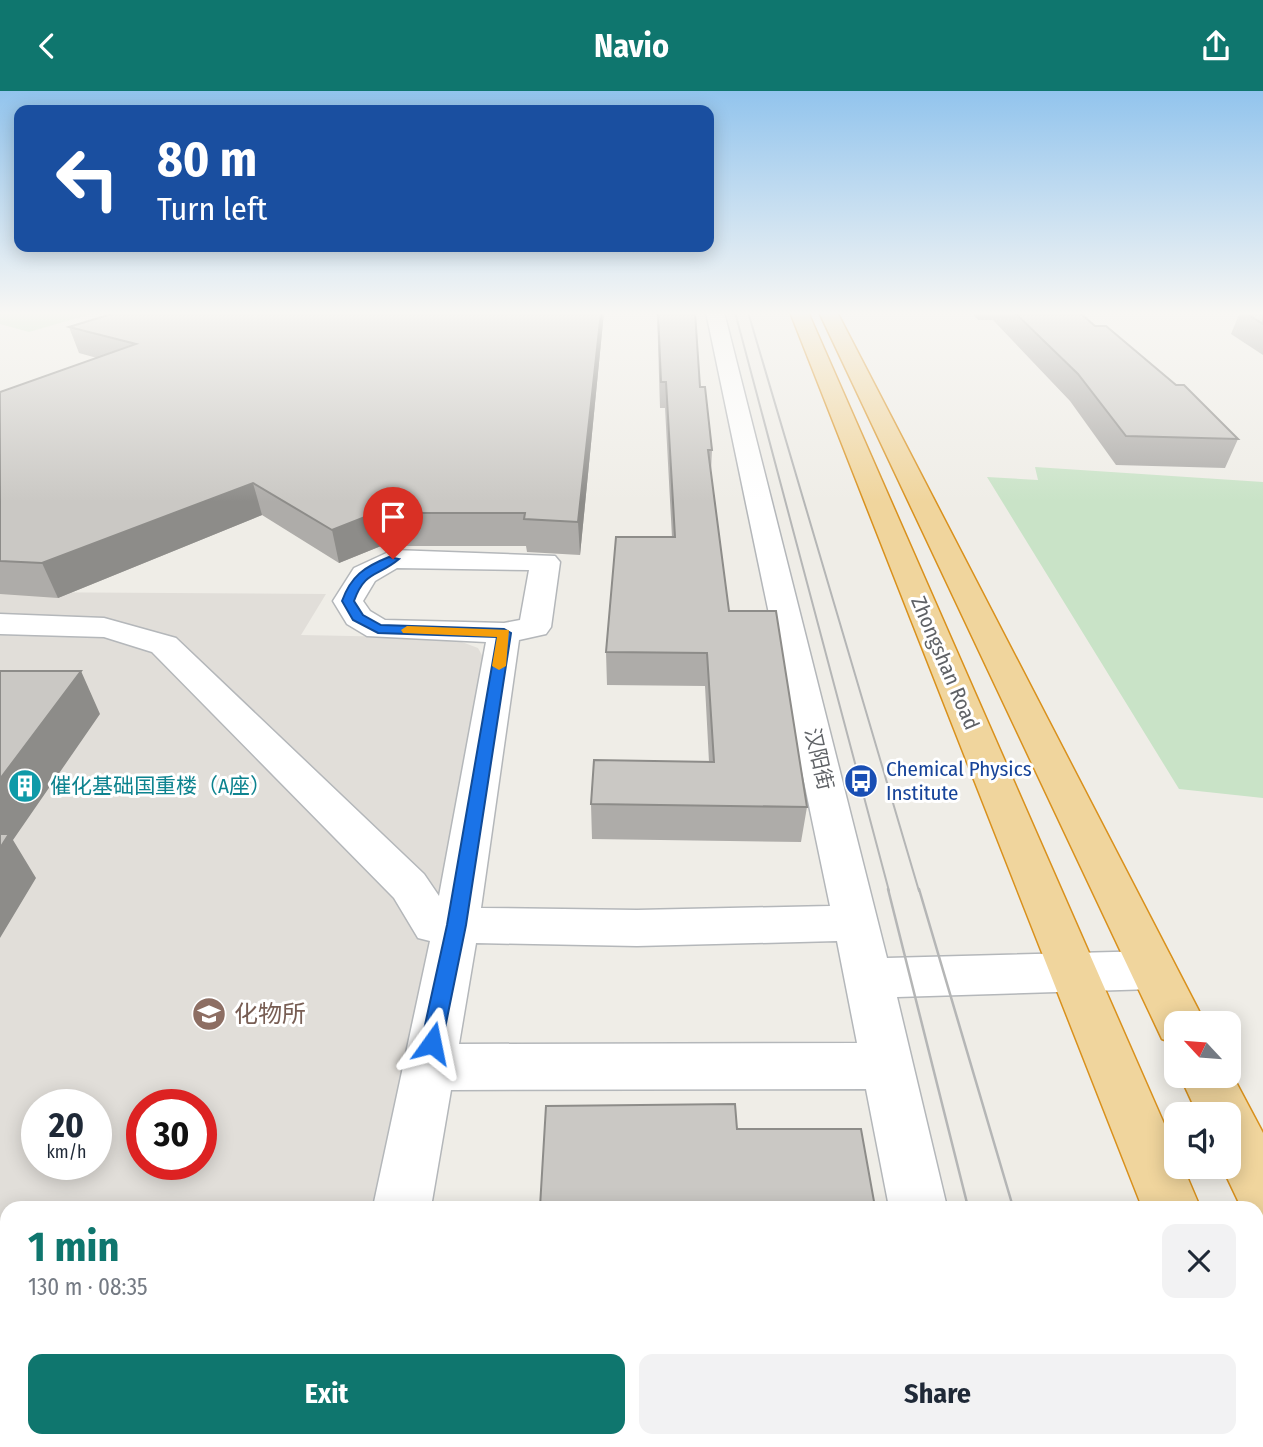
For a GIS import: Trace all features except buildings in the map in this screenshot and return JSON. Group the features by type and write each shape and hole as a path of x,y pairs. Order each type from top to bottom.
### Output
{"highway":[{"name":"Zhongshan Road","path":"825,375 1169,1201"},
{"path":"859,375 1174,1011"},
{"path":"1241,1148 1263,1191"}],"street":[{"name":"汉阳街","path":"730,375 840,848 854,923 917,1201"},
{"path":"393,559 545,562 535,627 504,633 378,629 358,617 348,601 354,584 370,568 393,559"},
{"path":"0,624 105,626 139,633 164,645 409,886 434,925 637,928 854,923"},
{"path":"403,1201 456,925 504,633"},
{"path":"867,978 1153,970"},
{"path":"427,1067 886,1066"}],"shaded area":[{"name":"化物所","path":"0,592 326,594 301,635 451,638 478,648 483,657 384,1201 0,1201"}],"green space":[{"path":"1035,467 1263,482 1263,798 1179,789 987,477 1038,480"}],"tram line":[{"path":"752,375 889,891"},
{"path":"767,375 919,891"},
{"path":"888,889 966,1201"},
{"path":"919,889 1011,1201"}],"slow traffic":[{"path":"407,630 504,633 499,666"}],"place":[{"name":"Chemical Physics Institute","path":"861,781"},
{"name":"催化基础国重楼（A座）","path":"25,786"},
{"name":"化物所","path":"209,1014"}],"route":[{"path":"393,559 370,568 354,584 348,601 358,617 378,629 504,633 456,925 432,1043"}]}
